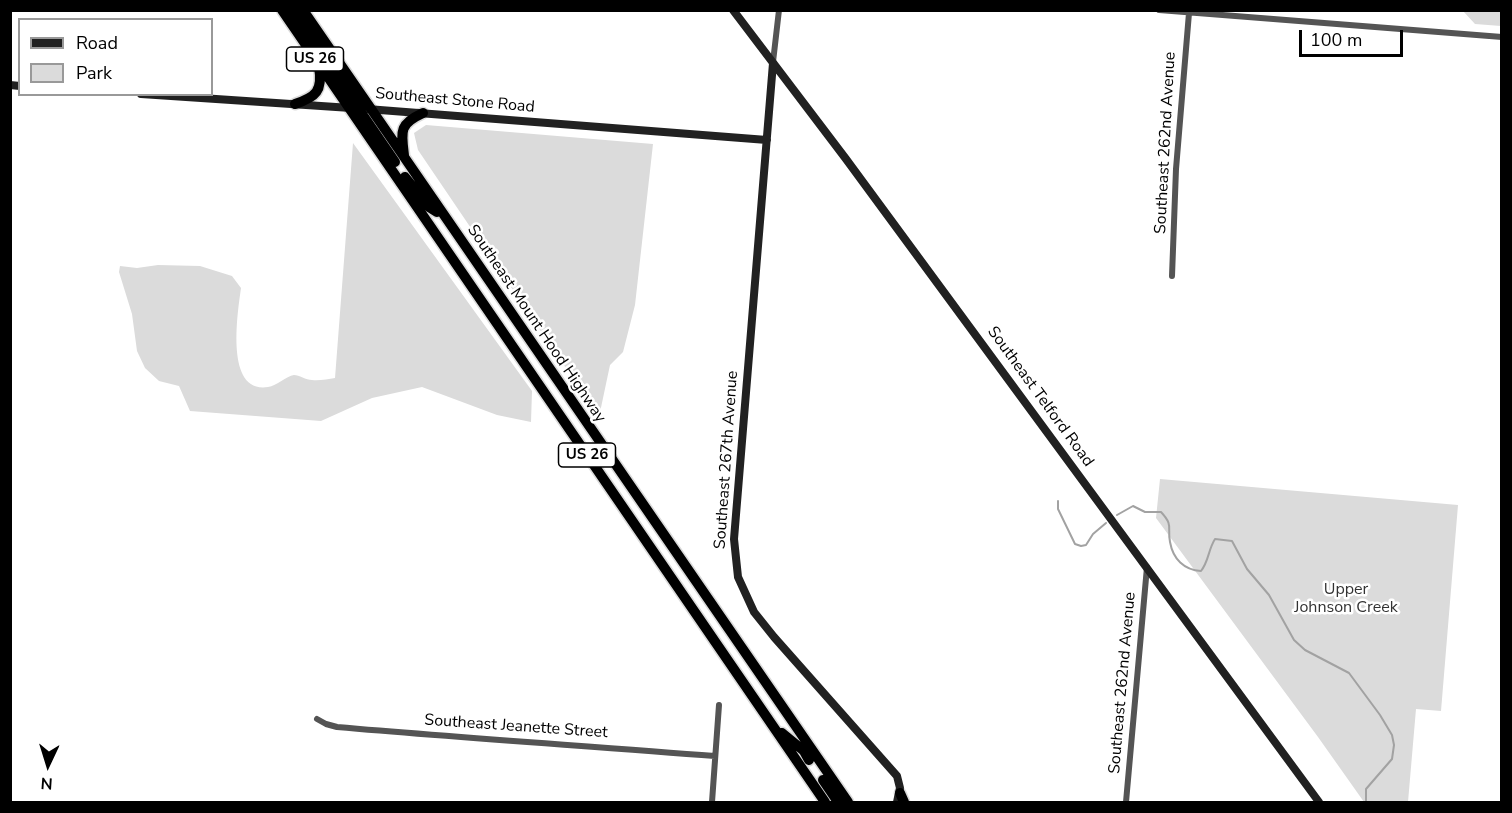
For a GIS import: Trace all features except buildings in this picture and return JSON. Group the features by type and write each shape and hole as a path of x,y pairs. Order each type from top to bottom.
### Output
{"highway":[{"name":"Southeast Mount Hood Highway","path":"282,10 318,64 405,159 848,802"},
{"path":"292,10 411,186 429,207 444,217"},
{"name":"Southeast Mount Hood Highway","path":"303,10 360,108 825,802"},
{"path":"295,104 312,98 318,89 321,78 318,64"},
{"path":"405,159 403,128 409,120 423,113"},
{"path":"771,723 804,752 838,802"},
{"path":"810,780 820,802"}],"street":[{"name":"Southeast Telford Road","path":"734,10 1319,802"},
{"path":"773,63 779,10"},
{"path":"1159,10 1502,37"},
{"name":"Southeast 262nd Avenue","path":"1172,276 1176,169 1189,13"},
{"name":"Southeast 267th Avenue","path":"773,63 734,538 738,577 747,601 762,624 889,766 899,782 900,800"},
{"name":"Southeast Stone Road","path":"172,96 360,108 768,140"},
{"name":"Southeast 262nd Avenue","path":"1126,802 1147,567"},
{"path":"712,802 719,705"},
{"name":"Southeast Jeanette Street","path":"317,719 337,727 715,756"}],"green space":[{"path":"1463,11 1501,11 1501,26 1475,24"},
{"path":"426,125 653,144 635,305 623,352 610,365 599,417 418,150 414,133"},
{"path":"353,143 532,391 531,422 497,415 422,387 372,398 321,421 190,411 179,386 159,381 145,368 137,351 132,314 119,272 120,266 137,268 158,265 200,266 232,276 241,288 237,331 239,365 245,378 254,386 268,387 294,375 315,380 335,378"},
{"name":"Upper Johnson Creek","path":"1160,479 1458,505 1441,711 1416,709 1408,802 1364,802 1156,518"}],"waterway":[{"path":"1058,501 1058,509 1075,544 1086,545 1093,534 1106,523"},
{"path":"1117,515 1133,506 1145,512 1161,512 1169,524 1170,542 1174,554 1185,566 1195,570 1201,571 1204,567 1215,539 1232,541 1247,569 1269,595 1294,640 1305,650 1349,673 1380,715 1392,735 1394,745 1392,759 1366,789 1366,802"}]}
